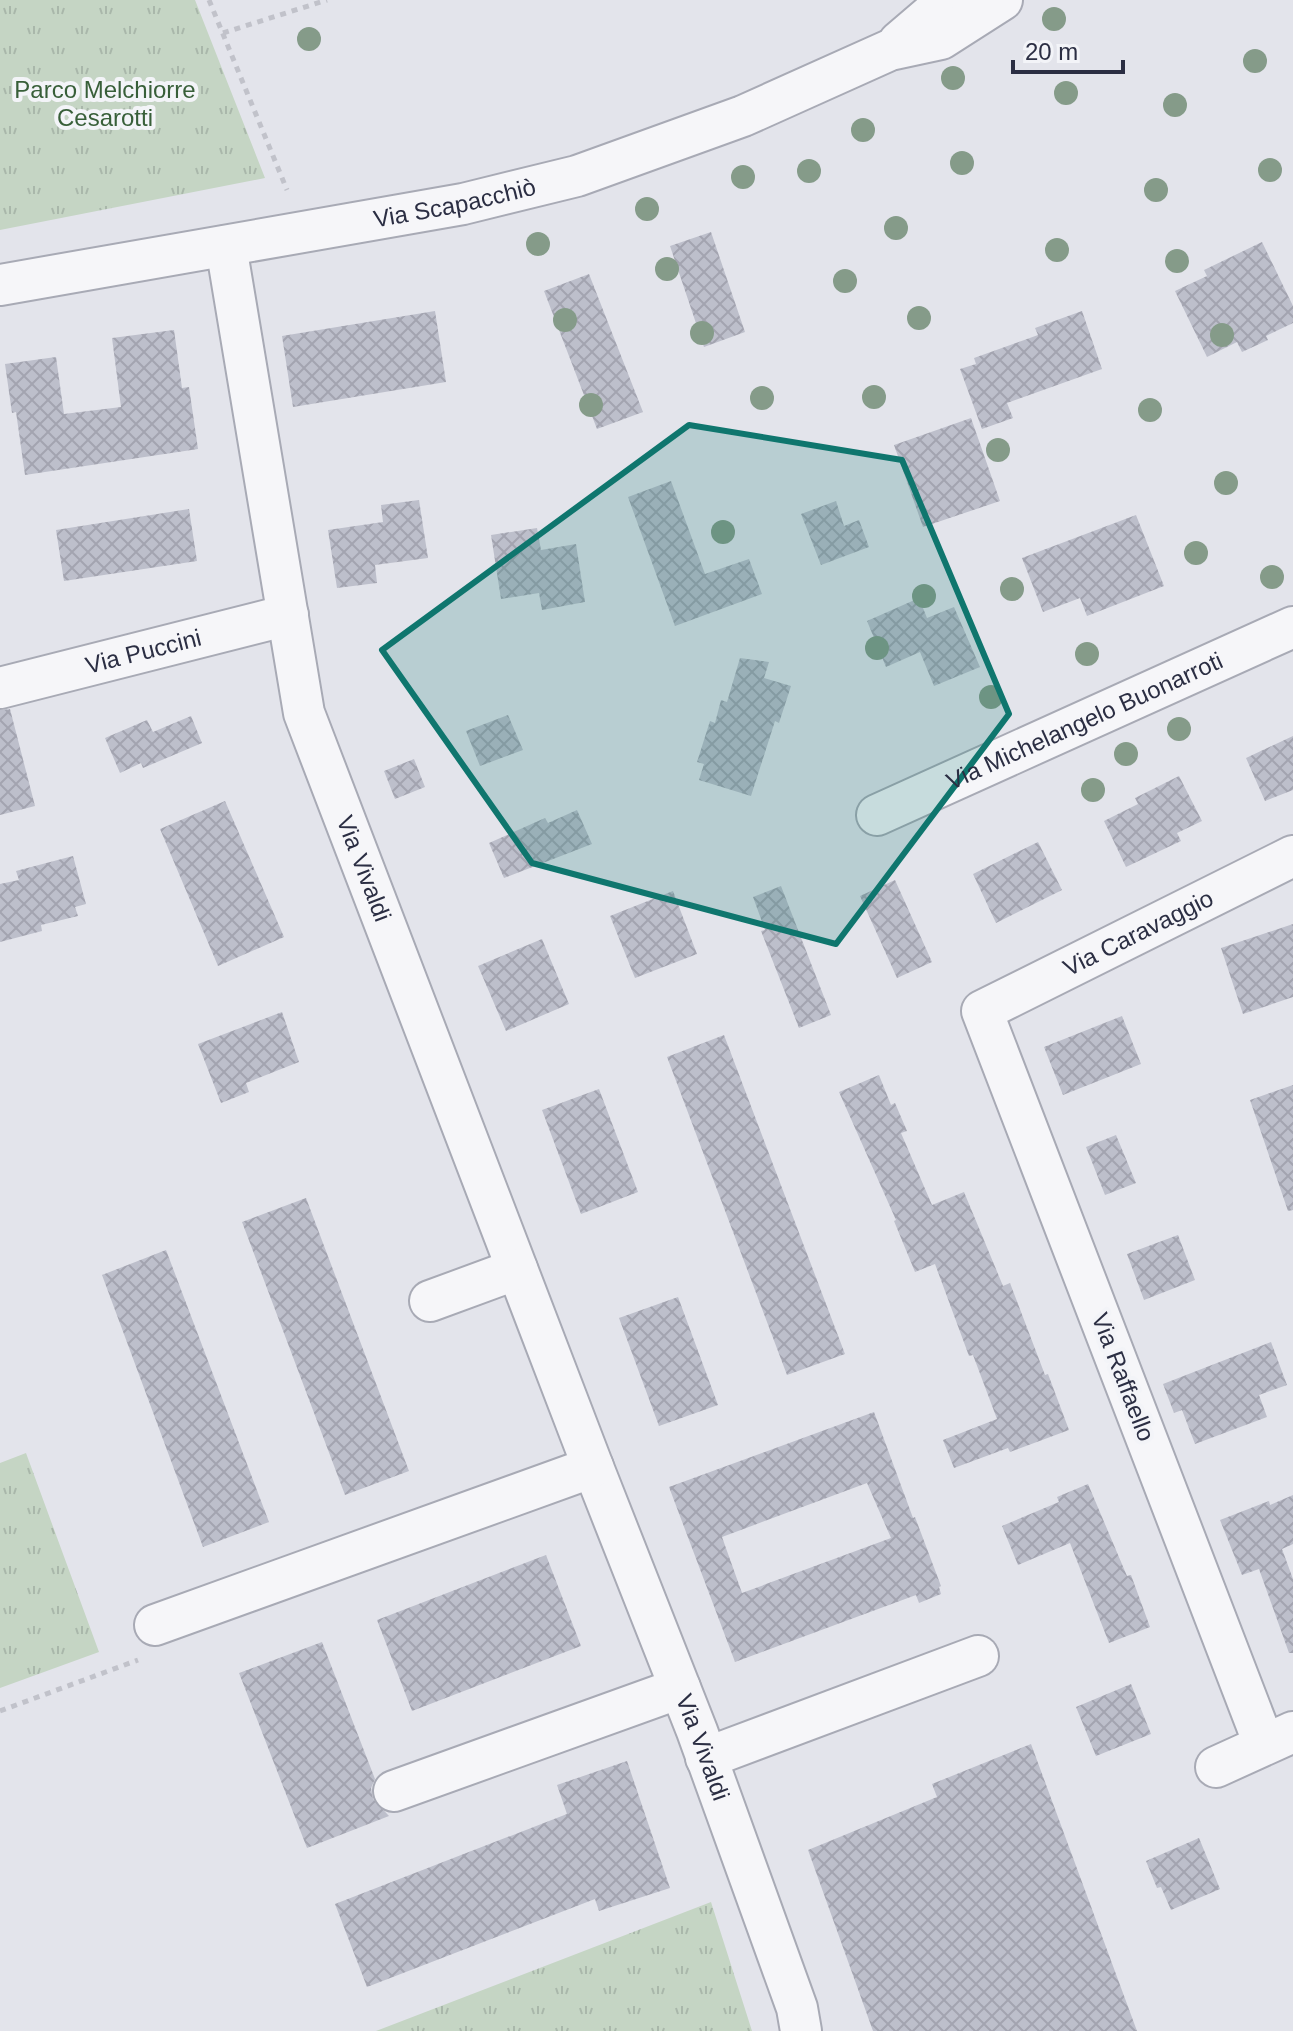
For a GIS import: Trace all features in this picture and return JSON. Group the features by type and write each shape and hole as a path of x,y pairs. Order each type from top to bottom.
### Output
{"street":[{"name":"Via Scapacchiò","path":"890,50 948,0"},
{"name":"Via Scapacchiò","path":"0,285 463,204 577,176 743,116 890,50 941,39 1002,0"},
{"name":"Via Vivaldi","path":"226,246 304,713 680,1688 797,2008 801,2031"},
{"name":"Via Puccini","path":"0,688 288,615"},
{"name":"Via Michelangelo Buonarroti","path":"877,815 1293,627"},
{"name":"Via Caravaggio","path":"982,1011 1293,856"},
{"name":"Via Raffaello","path":"982,1011 1278,1738 1216,1767"},
{"path":"430,1301 517,1269"},
{"path":"148,1642 593,1467"},
{"path":"706,1758 978,1656"},
{"path":"394,1791 680,1688"}],"path":[{"path":"209,0 287,190"},
{"path":"223,33 327,0"},
{"path":"0,1711 148,1642"}],"highlighted area":[{"path":"689,425 902,460 1009,714 836,944 532,863 382,650"}],"green space":[{"name":"Parco Melchiorre Cesarotti","path":"0,0 195,0 265,178 0,230"},
{"path":"26,1453 99,1652 0,1688 0,1463"},
{"path":"711,1902 752,2031 376,2031"}],"building":[{"path":"711,232 745,332 704,347 670,246"},
{"path":"1262,242 1293,306 1293,323 1266,336 1268,340 1242,352 1237,342 1207,357 1175,291 1207,276 1204,270"},
{"path":"589,274 643,412 597,429 544,291"},
{"path":"435,311 446,382 293,407 282,336"},
{"path":"1082,311 1102,369 1007,403 1013,418 982,429 960,369 976,364 974,358 1038,335 1035,328"},
{"path":"174,330 182,388 189,387 198,449 25,475 5,364 56,357 64,414 121,407 112,338"},
{"path":"971,418 1000,501 923,527 894,445"},
{"path":"671,481 705,574 749,559 762,594 675,626 628,497"},
{"path":"419,500 428,558 375,565 377,583 337,588 328,530 383,522 381,505"},
{"path":"836,501 844,526 859,520 869,547 821,565 801,514"},
{"path":"189,509 197,561 64,581 56,530"},
{"path":"1136,515 1164,586 1087,616 1080,598 1043,612 1022,558"},
{"path":"537,528 541,550 576,544 585,602 542,610 539,593 501,599 491,535"},
{"path":"919,598 927,618 954,607 980,667 934,686 920,652 886,667 867,621"},
{"path":"740,658 769,662 764,678 791,686 779,723 775,721 751,796 699,780 704,764 697,762 710,721 715,723 721,700 727,702"},
{"path":"10,709 35,806 0,815 0,710"},
{"path":"508,715 523,750 480,766 466,731"},
{"path":"191,716 202,743 143,768 141,763 120,773 105,738 147,720 153,732"},
{"path":"1293,736 1293,790 1265,801 1246,758"},
{"path":"414,759 425,787 395,799 384,771"},
{"path":"1179,776 1202,821 1177,833 1181,841 1126,867 1104,821 1138,804 1135,798"},
{"path":"225,801 284,937 218,966 160,829"},
{"path":"577,810 592,844 504,878 489,843 545,818 548,823"},
{"path":"1038,842 1062,890 996,923 973,874"},
{"path":"73,856 86,904 75,907 78,916 41,925 42,931 0,942 0,884 19,880 16,871"},
{"path":"895,880 932,962 897,978 860,896"},
{"path":"781,886 831,1015 799,1028 761,931 765,930 753,897"},
{"path":"673,891 697,954 635,978 610,916"},
{"path":"1293,924 1293,997 1243,1014 1221,948"},
{"path":"542,939 569,1004 506,1031 478,966"},
{"path":"282,1012 299,1062 246,1083 249,1092 221,1103 198,1044"},
{"path":"1122,1016 1141,1064 1063,1095 1044,1047"},
{"path":"724,1035 845,1354 787,1375 667,1057"},
{"path":"879,1075 891,1105 895,1103 907,1131 901,1133 932,1205 964,1192 1003,1286 1010,1283 1069,1430 954,1468 943,1440 997,1419 973,1355 969,1356 935,1264 915,1272 896,1220 839,1092"},
{"path":"1293,1085 1293,1210 1288,1211 1250,1100"},
{"path":"599,1089 638,1192 581,1214 542,1110"},
{"path":"1116,1135 1136,1183 1105,1195 1086,1147"},
{"path":"306,1198 409,1471 345,1495 242,1222"},
{"path":"1178,1235 1195,1280 1144,1300 1127,1254"},
{"path":"166,1250 269,1522 203,1547 102,1275"},
{"path":"678,1297 718,1405 659,1426 619,1318"},
{"path":"1271,1342 1287,1385 1259,1395 1267,1417 1195,1444 1182,1410 1174,1413 1163,1384"},
{"path":"874,1412 941,1586 941,1594 919,1603 916,1595 735,1662 669,1487","holes":["867,1483 891,1538 742,1593 722,1537"]},
{"path":"1088,1484 1127,1576 1131,1575 1150,1627 1109,1643 1070,1543 1018,1565 1002,1526 1059,1502 1057,1497"},
{"path":"1293,1495 1293,1544 1282,1549 1293,1579 1293,1653 1289,1653 1259,1569 1242,1575 1220,1520"},
{"path":"546,1555 581,1646 412,1711 377,1620"},
{"path":"322,1642 375,1779 371,1788 373,1799 389,1816 307,1848 239,1673"},
{"path":"1131,1684 1151,1734 1096,1756 1076,1707"},
{"path":"1031,1744 1137,2031 873,2031 808,1850 937,1797 932,1784"},
{"path":"627,1761 670,1888 599,1911 595,1899 367,1987 335,1904 567,1814 557,1785"},
{"path":"1199,1838 1220,1889 1171,1910 1161,1887 1157,1888 1146,1861"}]}
